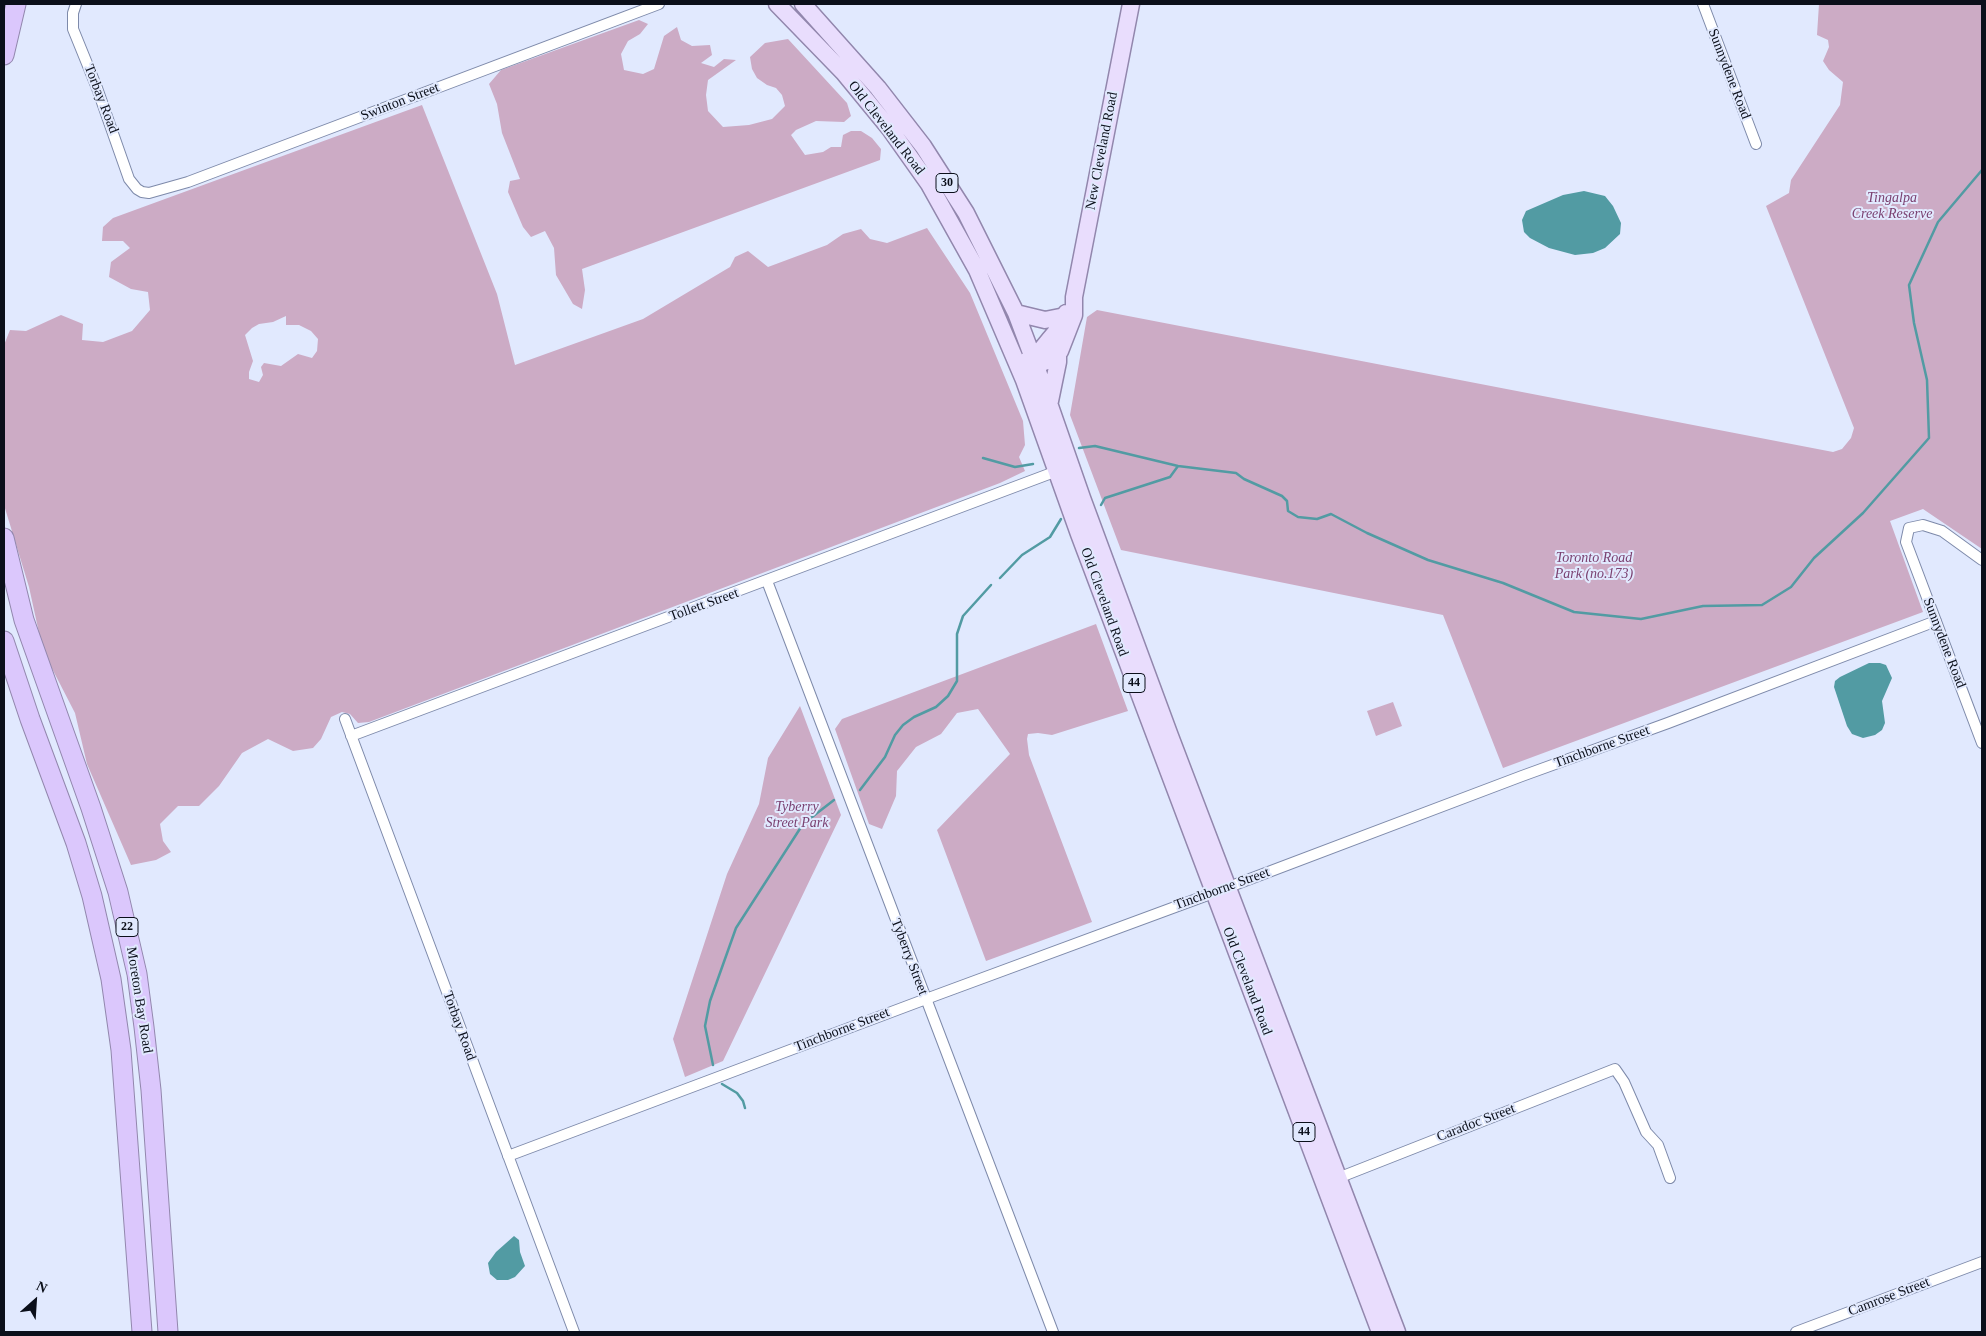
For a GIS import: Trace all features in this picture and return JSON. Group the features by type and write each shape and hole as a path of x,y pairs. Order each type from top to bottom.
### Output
{"highway":[{"path":"4,55 16,4"},
{"name":"Moreton Bay Road","path":"4,538 27,629 91,808 112,874 135,964 150,1090 168,1332"},
{"name":"Moreton Bay Road","path":"4,641 30,719 76,843 94,904 112,980 121,1050 142,1332"}],"main road":[{"name":"Old Cleveland Road","path":"777,4 829,57 873,107 929,184 977,270 1019,369 1221,891 1338,1178 1397,1332"},
{"name":"Old Cleveland Road","path":"803,4 878,88 922,146 966,213 1016,313 1035,361 1221,891 1380,1332"},
{"name":"New Cleveland Road","path":"1019,369 1035,361 1058,354 1065,342 1074,314 1074,297 1131,4"},
{"name":"New Cleveland Road","path":"1035,361 1056,333 1074,297"},
{"path":"1016,313 1045,320 1065,316"},
{"name":"44","path":"1050,403 1058,354"}],"street":[{"name":"Torbay Road","path":"76,4 73,13 74,29 129,179 140,191"},
{"name":"Swinton Street","path":"140,191 146,193 155,192 188,182 659,4"},
{"name":"Sunnydene Road","path":"1703,4 1756,144"},
{"name":"Tollett Street","path":"351,736 1057,471"},
{"name":"Sunnydene Road","path":"1982,560 1942,531 1923,525 1909,528 1906,542 1982,743"},
{"name":"Tyberry Street","path":"767,581 1053,1332"},
{"name":"Tinchborne Street","path":"508,1156 926,999 1221,891 1936,621"},
{"name":"Torbay Road","path":"345,719 574,1332"},
{"name":"Caradoc Street","path":"1338,1178 1614,1069 1624,1082 1646,1132 1658,1145 1670,1178"},
{"name":"Camrose Street","path":"1796,1332 1982,1262"}],"green space":[{"name":"Toronto Road Park (no.173)","path":"1819,4 1982,4 1982,549 1923,509 1890,521 1923,612 1503,768 1443,615 1121,550 1070,415 1087,317 1097,310 1833,452 1842,449 1851,438 1854,428 1766,206 1789,193 1791,180 1840,105 1843,82 1829,70 1823,61 1829,47 1828,40 1817,35"},
{"path":"639,20 648,24 640,34 628,41 621,54 624,70 643,74 654,69 664,36 677,27 681,40 692,46 710,45 712,55 701,63 714,67 724,59 736,60 708,80 706,95 708,111 723,127 749,125 772,119 785,106 782,95 776,88 767,85 757,78 752,69 750,57 765,43 788,39 847,103 851,116 844,122 816,121 796,130 791,135 805,155 823,152 831,147 841,147 843,135 851,131 861,131 872,138 881,149 880,160 582,269 585,290 582,309 573,304 556,275 554,248 545,231 531,237 523,227 508,192 510,181 520,179 502,133 497,104 489,84 501,70"},
{"path":"422,105 497,294 515,365 643,319 730,267 735,257 748,251 768,267 827,245 843,234 861,229 870,239 887,243 927,228 970,293 1023,421 1025,445 1019,457 1025,471 1000,483 369,722 358,723 350,714 342,712 331,717 321,739 313,748 293,751 268,739 242,753 219,786 199,806 178,806 160,824 163,841 171,852 156,860 131,865 87,764 75,713 43,651 29,587 4,505 4,345 10,330 26,331 61,315 83,324 82,340 103,342 132,331 150,310 148,292 131,289 109,277 111,262 130,248 123,241 102,241 103,227 113,218","holes":["286,316 286,325 299,325 311,331 318,339 317,351 312,358 298,354 281,366 264,363 261,367 263,375 259,382 249,379 249,372 253,361 245,335 259,324 273,322"]},
{"path":"1096,624 1128,711 1052,735 1028,734 1027,739 1029,755 1092,922 986,961 937,830 1010,754 978,709 957,713 941,734 916,747 897,771 896,796 882,829 869,824 835,729 842,719"},
{"path":"1393,702 1402,726 1376,736 1367,711"},
{"name":"Tyberry Street Park","path":"800,706 841,815 723,1061 685,1077 673,1039 727,874 759,804 768,758"}],"shaded area":[{"path":"1584,191 1605,196 1613,206 1621,223 1620,234 1605,248 1593,253 1575,255 1549,248 1530,238 1524,232 1522,220 1526,211 1563,195"},
{"path":"1869,663 1886,665 1892,678 1882,701 1885,723 1882,730 1875,735 1863,738 1852,734 1847,726 1834,687 1835,681 1840,677"},
{"path":"514,1236 519,1240 520,1252 525,1266 515,1277 508,1280 497,1280 490,1274 488,1263 496,1252"}],"waterway":[{"path":"1079,448 1095,446 1178,466 1236,473 1244,479 1282,496 1287,501 1288,511 1298,517 1317,519 1331,514 1367,533 1428,560 1503,583 1574,612 1641,619 1703,606 1762,605 1791,587 1814,558 1863,513 1929,438 1927,380 1914,323 1909,285 1938,222 1982,170"},
{"path":"983,458 1015,467 1033,464"},
{"path":"1101,505 1105,498 1170,477 1178,466"},
{"path":"1000,578 1022,555 1050,537 1061,519"},
{"path":"860,790 885,757 895,735 903,725 914,717 936,707 948,696 957,681 957,634 963,616 991,585"},
{"path":"713,1065 705,1026 710,1001 736,928 803,824 834,800"},
{"path":"722,1084 737,1093 743,1101 745,1108"}],"park label":[{"name":"Tingalpa Creek Reserve","path":"1892,206"}]}
